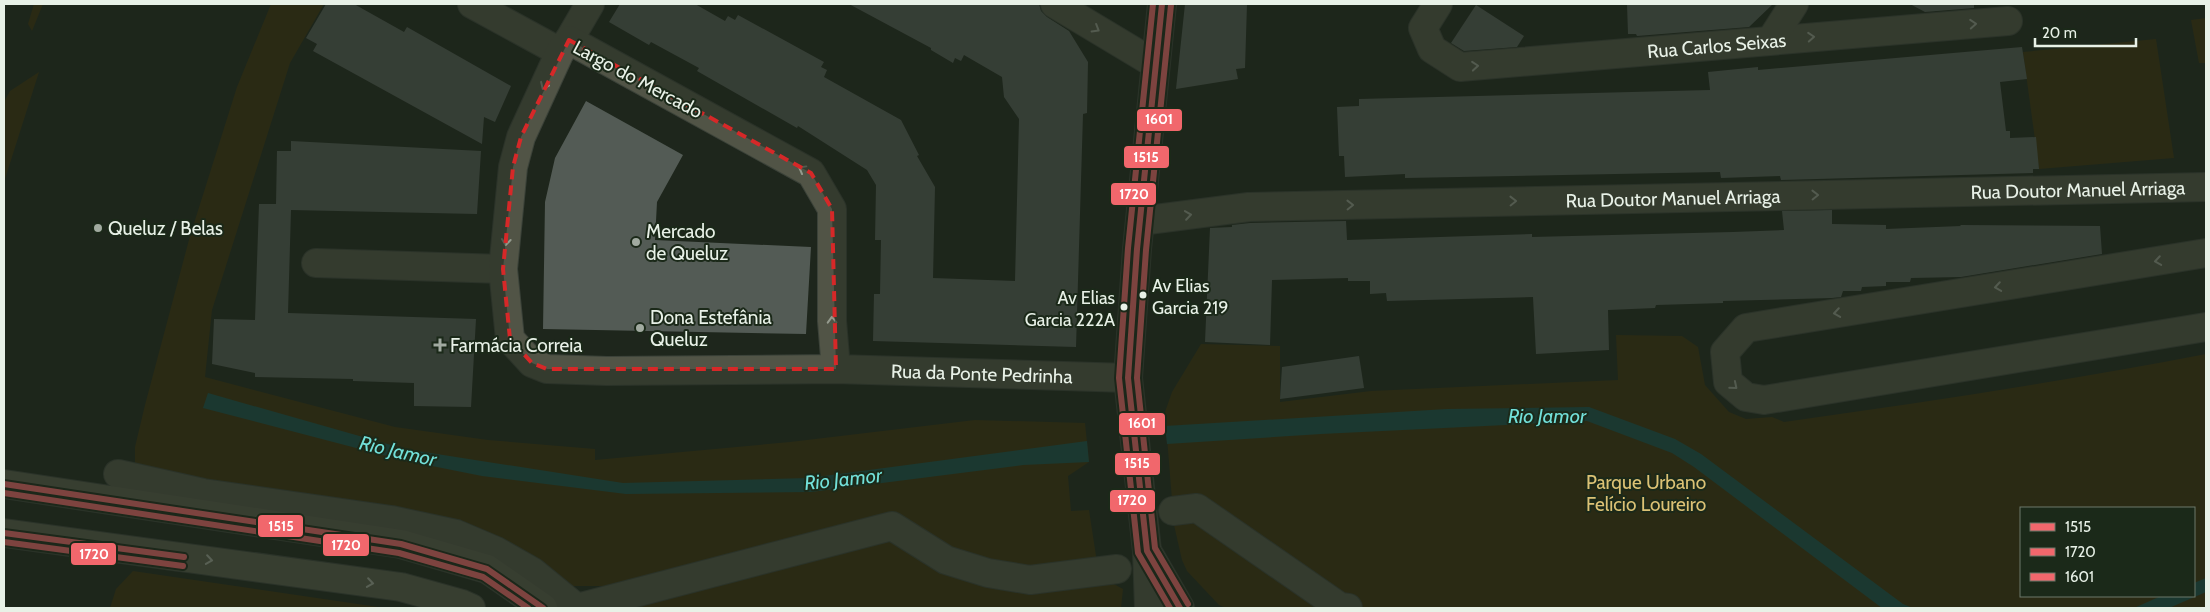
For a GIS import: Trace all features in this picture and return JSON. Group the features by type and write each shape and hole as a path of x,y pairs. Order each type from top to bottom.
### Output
{"main road":[{"path":"4,484 400,544 487,569 543,608"},
{"path":"4,533 401,587 471,608"}],"street":[{"path":"472,4 564,46 590,4"},
{"path":"1055,4 1155,64"},
{"path":"1149,608 1147,551 1128,378 1140,222 1162,4"},
{"name":"Rua Carlos Seixas","path":"1438,4 1423,28 1432,48 1460,67 2008,21"},
{"path":"1772,40 1794,4"},
{"name":"Largo do Mercado","path":"564,46 811,173 832,209 832,321 836,369 547,369 532,363 510,339 503,270 513,167 521,137 564,46"},
{"name":"Rua Doutor Manuel Arriaga","path":"1140,222 1249,207 2206,187"},
{"path":"2206,254 1746,328 1725,352 1728,382 1746,396 1764,400 2206,327"},
{"path":"316,263 503,270"},
{"name":"Rua da Ponte Pedrinha","path":"836,369 1128,378"},
{"path":"118,474 203,493 407,523 456,534 496,551 533,572 577,608 892,526 946,560 988,573 1030,580 1117,569"},
{"path":"1173,511 1198,508 1340,607 1348,608"},
{"path":"1147,551 1180,608"}],"highlighted area":[{"path":"569,40 811,173 832,209 836,369 547,369 532,363 510,339 503,269 513,167 521,137"}],"green space":[{"path":"34,4 43,4 32,31 28,24"},
{"path":"271,4 324,4 290,63 212,310 205,377 395,427 488,440 595,449 595,460 790,442 975,420 1085,423 1089,462 1068,476 1071,511 1089,510 1100,582 1108,581 1123,589 1121,608 612,608 614,586 570,586 276,496 135,465 135,447 145,405 190,236 237,87"},
{"path":"2206,18 2206,63 2199,63 2191,20"},
{"path":"2156,39 2174,158 2039,169 2023,52"},
{"path":"39,72 4,182 4,102 10,91"},
{"name":"Parque Urbano Felício Loureiro","path":"1616,335 1682,336 1698,347 1705,385 1729,412 1746,419 1772,417 1784,422 1995,391 2206,354 2206,608 1226,608 1219,605 1187,571 1182,560 1174,525 1165,412 1172,392 1201,344 1280,346 1280,402 1371,391 1618,380"},
{"path":"133,571 385,608 110,608 116,589"}],"water":[{"name":"Rio Jamor","path":"208,393 405,449 623,483 809,478 1087,441 1089,462 1023,465 811,492 626,494 482,476 402,460 203,408"},
{"name":"Rio Jamor","path":"1589,407 1675,439 1701,454 1903,604 1913,608 1882,608 1694,467 1672,453 1587,421 1321,434 1167,444 1165,426 1447,409"},
{"path":"2206,578 2206,592 2195,597 2195,583"},
{"path":"2159,597 2194,597 2169,608 2134,608"}],"building":[{"path":"326,4 354,4 404,32 407,27 511,86 495,122 484,117 482,144 313,51 317,44 306,38"},
{"path":"620,4 695,4 725,21 728,16 735,20 738,15 824,62 821,67 827,70 824,77 901,120 919,155 917,156 935,187 933,278 1015,281 1019,119 1004,97 1002,77 964,55 961,61 955,58 953,63 931,50 931,48 849,4 1039,4 1041,11 1047,17 1069,31 1088,62 1087,113 1083,114 1076,347 873,341 874,294 880,294 881,240 875,240 876,185 867,170 798,126 797,128 697,71 699,68 651,42 649,45 609,22"},
{"path":"1185,4 1247,4 1245,68 1236,69 1238,79 1176,89"},
{"path":"1627,4 1773,4 1749,27 1637,36 1636,34 1628,34"},
{"path":"1910,4 1974,4 1974,8 1925,12"},
{"path":"1476,5 1524,36 1517,47 1464,51 1451,43"},
{"path":"2022,47 2027,79 2000,82 2006,131 2010,131 2010,138 2036,137 2039,169 2033,169 2033,173 1781,180 1780,176 1721,178 1720,172 1405,178 1405,174 1345,177 1344,156 1339,156 1337,107 1359,106 1359,99 1710,90 1708,72 1758,67 1758,70"},
{"path":"586,101 683,155 657,202 655,240 811,247 806,334 543,329 545,202 555,158"},
{"path":"291,141 481,151 477,214 291,210 288,313 476,319 471,407 414,406 414,383 353,381 353,379 255,377 255,373 212,364 214,319 255,320 259,204 276,204 277,151 291,151"},
{"path":"1832,210 1832,224 1886,225 1886,229 1960,225 2100,226 2102,254 1961,277 1911,278 1910,282 1886,282 1886,286 1862,287 1861,291 1843,291 1841,297 1723,301 1723,303 1656,305 1655,308 1608,310 1609,350 1536,354 1533,297 1387,301 1386,293 1370,294 1370,281 1348,281 1348,278 1272,280 1270,345 1205,342 1210,228 1232,227 1232,225 1250,223 1346,221 1347,240 1532,234 1532,237 1733,232 1784,230 1782,211"},
{"path":"1359,356 1364,388 1280,399 1282,367"}],"transit line":[{"name":"1720","path":"1153,4 1128,248 1119,378 1138,553 1170,608"},
{"name":"1515","path":"1162,4 1137,249 1128,378 1147,551 1180,608"},
{"name":"1601","path":"1171,5 1146,250 1137,378 1155,548 1188,604"},
{"name":"1515","path":"4,484 401,544 487,569 543,608"},
{"name":"1720","path":"4,493 399,553 483,577 528,608"},
{"name":"1515","path":"4,533 184,557"},
{"name":"1720","path":"4,542 183,566"}],"place":[{"name":"Queluz / Belas","path":"98,228"},
{"name":"Mercado de Queluz","path":"636,242"},
{"name":"Av Elias Garcia 219","path":"1143,295"},
{"name":"Av Elias Garcia 222A","path":"1124,307"},
{"name":"Dona Estefânia Queluz","path":"640,328"},
{"name":"Farmácia Correia","path":"440,345"}]}
